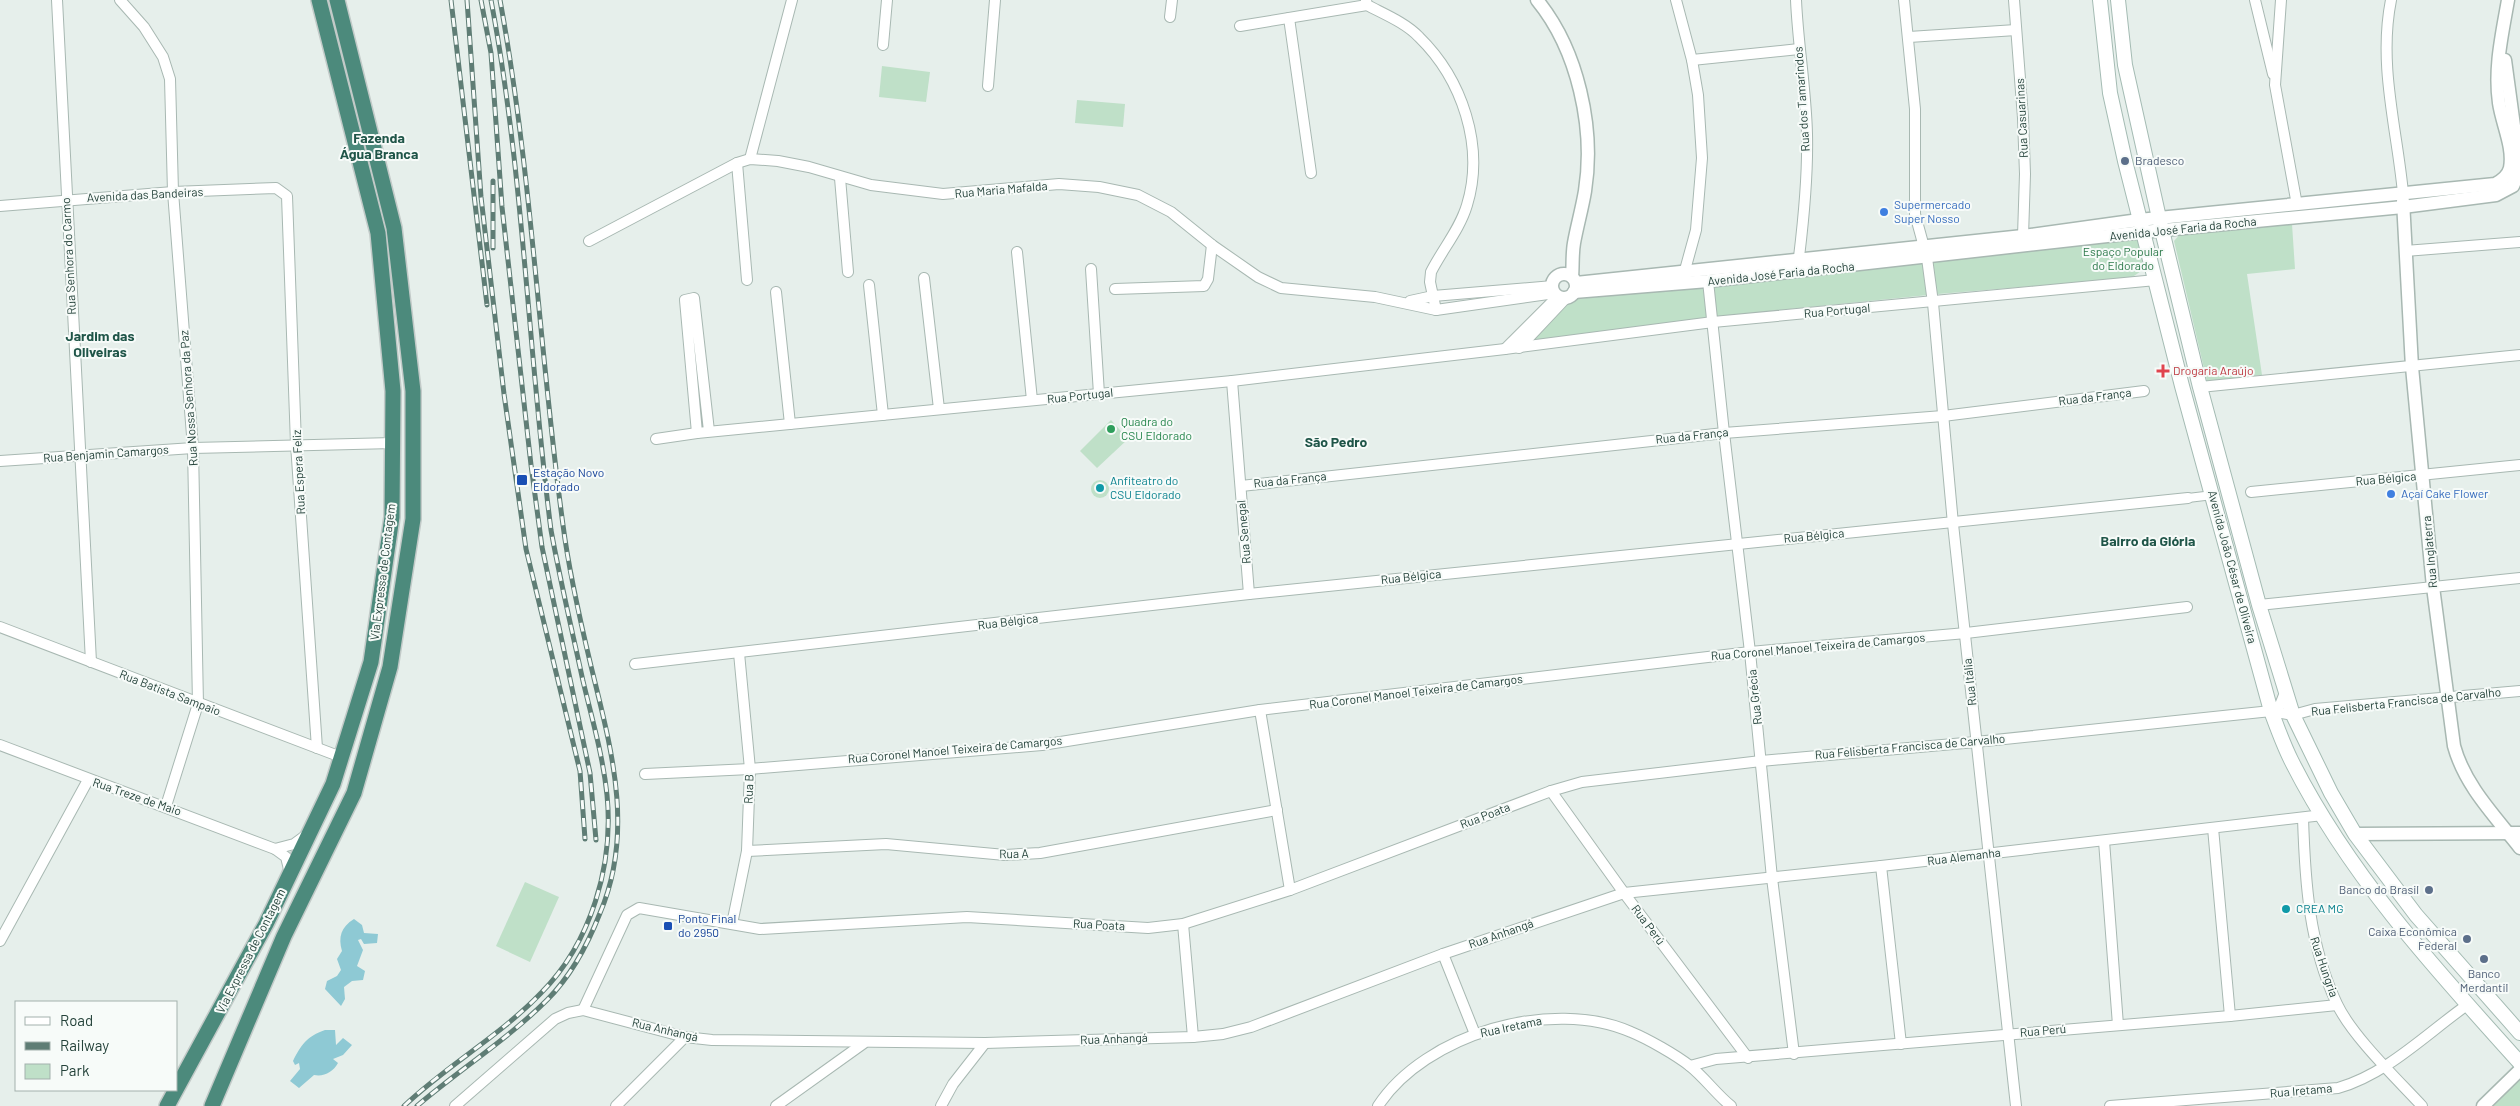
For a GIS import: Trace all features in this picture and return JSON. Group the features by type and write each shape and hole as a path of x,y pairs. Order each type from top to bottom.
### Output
{"highway":[{"name":"Via Expressa de Contagem","path":"178,1086 253,949 333,784 371,662 392,516 393,391 378,233 319,0"},
{"name":"Via Expressa de Contagem","path":"212,1106 284,936 354,793 390,668 413,519 413,391 394,228 337,0"},
{"name":"Via Expressa de Contagem","path":"167,1106 175,1091"}],"main road":[{"name":"Avenida João César de Oliveira","path":"2100,0 2110,93 2141,226 2271,711 2291,760 2359,871 2400,926 2467,1005 2520,1063"},
{"name":"Avenida João César de Oliveira","path":"2118,0 2125,65 2160,224 2200,387 2259,606 2293,715 2331,793 2355,834 2416,915 2520,1033"}],"street":[{"name":"Rua Senhora do Carmo","path":"57,0 91,662"},
{"name":"Rua Nossa Senhora da Paz","path":"120,0 144,27 163,57 170,79 173,192 194,448 198,704 166,806"},
{"path":"750,159 792,0"},
{"path":"883,45 887,0"},
{"path":"988,86 995,0"},
{"path":"1170,17 1172,0"},
{"path":"1518,348 1564,288 1585,190 1588,154 1586,122 1579,89 1569,57 1557,30 1537,0"},
{"path":"1676,0 1692,60 1698,95 1702,158 1696,230 1684,270"},
{"name":"Rua dos Tamarindos","path":"1796,0 1798,49 1807,132 1806,196 1799,258"},
{"name":"Rua Itália","path":"1904,0 1915,109 1915,214 1927,258 1933,303 1953,524 2010,1033 2016,1106"},
{"name":"Rua Casuarinas","path":"2014,0 2023,118 2025,174 2022,236"},
{"path":"2255,0 2276,85 2298,206"},
{"path":"2276,85 2281,0"},
{"path":"2391,0 2386,53 2403,194"},
{"name":"Avenida José Faria da Rocha","path":"1564,288 1684,270 1922,245 2160,224 2298,206 2495,184 2507,175 2510,167 2510,148 2499,103 2498,82 2498,54 2508,0"},
{"path":"1240,26 1366,3 1418,35 1438,58 1455,83 1467,115 1471,142 1472,176 1467,206 1431,272 1430,282 1436,310"},
{"path":"1289,18 1311,173"},
{"path":"1909,37 2016,30"},
{"name":"Avenida José Faria da Rocha","path":"2160,224 2402,207 2496,195 2513,186 2519,180 2520,170 2507,84 2502,30"},
{"path":"1692,60 1798,49"},
{"name":"Rua Maria Mafalda","path":"589,241 737,163 750,159 801,166 871,185 943,194 1060,184 1099,187 1138,195 1171,212 1212,245 1258,277 1281,288 1407,302 1436,310 1564,288"},
{"path":"737,163 748,280"},
{"path":"840,178 848,272"},
{"name":"Avenida das Bandeiras","path":"0,206 66,199 173,192 276,188 287,196"},
{"name":"Rua Inglaterra","path":"2403,194 2402,207 2412,367 2433,587 2447,696 2459,763 2468,780 2515,833 2520,848"},
{"name":"Rua Espera Feliz","path":"287,196 296,444 317,748"},
{"name":"Avenida José Faria da Rocha","path":"1564,288 1708,281 1927,258 2141,226"},
{"path":"2405,251 2520,242"},
{"path":"1115,289 1204,286 1208,280 1212,245"},
{"path":"1017,252 1032,400"},
{"path":"1091,269 1099,394"},
{"path":"924,278 939,409"},
{"name":"Rua Portugal","path":"656,439 697,432 1232,381 1505,350 1713,322 1933,303 2156,280"},
{"name":"Rua Grécia","path":"1708,281 1750,652 1772,878 1794,1054"},
{"path":"869,285 882,415"},
{"path":"1505,350 1564,288"},
{"name":"Rua Maria Mafalda","path":"1407,302 1433,296 1564,288"},
{"path":"776,292 790,424"},
{"path":"697,432 685,300 694,298 709,431"},
{"path":"2200,387 2520,355"},
{"name":"Rua Senegal","path":"1232,381 1249,594"},
{"name":"Rua da França","path":"1241,486 1724,433 1943,416 2144,391"},
{"name":"Rua Benjamin Camargos","path":"0,461 194,448 393,443"},
{"name":"Rua Bélgica","path":"2251,492 2520,465"},
{"path":"2188,498 2213,495"},
{"name":"Rua Bélgica","path":"635,664 1249,594 1737,543 1953,524 2188,498"},
{"path":"2259,606 2520,578"},
{"name":"Rua Coronel Manoel Teixeira de Camargos","path":"645,774 750,769 1042,745 1260,710 1750,652 1966,633 2187,607"},
{"name":"Rua Batista Sampaio","path":"0,627 341,757"},
{"name":"Rua B","path":"732,924 747,851 750,769 739,653"},
{"path":"2271,711 2280,705 2286,690"},
{"name":"Rua Felisberta Francisca de Carvalho","path":"1551,790 1582,782 1761,761 1976,742 2271,711 2293,715 2316,709 2520,691"},
{"path":"1260,710 1290,890"},
{"name":"Rua Treze de Maio","path":"0,745 88,780 166,806 275,849"},
{"path":"0,941 88,780"},
{"name":"Rua Poata","path":"583,1010 627,915 639,908 760,929 967,917 1148,928 1183,924 1290,890 1551,790"},
{"name":"Rua Perú","path":"1551,790 1624,893 1748,1058"},
{"name":"Rua A","path":"747,851 886,844 1005,855 1040,853 1277,810"},
{"path":"2303,818 2323,815"},
{"name":"Rua Alemanha","path":"1624,893 2303,818"},
{"name":"Rua Hungria","path":"2303,818 2305,882 2314,940 2337,1005 2385,1066 2422,1106"},
{"path":"2213,828 2230,1016"},
{"path":"275,849 294,844 309,833"},
{"path":"2355,834 2515,833"},
{"path":"2104,841 2118,1025"},
{"path":"275,849 286,857 290,874"},
{"path":"1880,866 1901,1044"},
{"name":"Rua Anhangá","path":"583,1010 685,1037 712,1040 985,1043 1193,1037 1251,1027 1443,954 1624,893"},
{"path":"1183,924 1193,1037"},
{"path":"1443,954 1475,1034"},
{"name":"Rua Perú","path":"1690,1066 1716,1059 1794,1054 2010,1033 2230,1016 2337,1005"},
{"name":"Rua Iretama","path":"2110,1106 2338,1088 2353,1084 2385,1066 2467,1005"},
{"path":"455,1106 555,1019 583,1010"},
{"name":"Rua Iretama","path":"1378,1106 1395,1084 1426,1059 1475,1034 1520,1023 1557,1018 1595,1021 1631,1032 1690,1066 1732,1106"},
{"path":"616,1106 685,1037"},
{"path":"776,1106 864,1043"},
{"path":"941,1106 953,1084 985,1043"},
{"path":"1700,1076 1716,1059"},
{"path":"2483,1106 2520,1070"}],"green space":[{"path":"882,66 930,72 926,102 879,97"},
{"path":"1077,100 1125,104 1123,127 1075,123"},
{"path":"2292,224 2295,269 2247,274 2262,375 2207,381 2174,241 2181,233"},
{"name":"Espaço Popular do Eldorado","path":"2142,236 2150,265 2131,278 1938,294 1720,316 1530,341 1563,306 1577,299"},
{"path":"1111,420 1128,439 1097,468 1080,451"},
{"name":"Anfiteatro do CSU Eldorado","path":"1100,480 1106,483 1109,489 1106,495 1100,498 1094,495 1091,489 1094,483"},
{"path":"525,882 559,897 530,962 496,946"},
{"path":"2520,1074 2520,1106 2488,1106"}],"water":[{"path":"354,919 362,925 364,933 378,934 377,943 364,944 361,939 358,940 363,950 357,966 365,971 363,980 352,981 344,987 345,999 341,1006 325,989 327,981 337,976 341,970 337,959 342,951 340,941 343,929"},
{"path":"325,1030 335,1030 336,1045 343,1038 352,1045 343,1055 333,1059 338,1063 331,1071 321,1075 314,1075 299,1088 290,1081 300,1069 299,1063 295,1065 293,1061 305,1042"}],"railway":[{"path":"451,0 487,305"},
{"path":"467,0 481,197 504,394 526,549 580,771 585,839"},
{"path":"481,0 491,53 502,207 542,547 590,773 596,840"},
{"path":"404,1106 525,1009 558,973 586,927 595,902 607,848 607,795 603,766 551,530 511,132 491,0"},
{"path":"417,1106 516,1028 547,1000 564,981 584,948 600,913 610,882 616,851 618,820 612,759 575,596 563,525 528,196 511,65 500,0"},
{"path":"493,181 493,248"}],"place":[{"name":"Bradesco","path":"2125,161"},
{"name":"Supermercado Super Nosso","path":"1884,212"},
{"name":"Drogaria Araújo","path":"2163,371"},
{"name":"Quadra do CSU Eldorado","path":"1111,429"},
{"name":"Estação Novo Eldorado","path":"522,480"},
{"name":"Anfiteatro do CSU Eldorado","path":"1100,488"},
{"name":"Açaí Cake Flower","path":"2391,494"},
{"name":"Banco do Brasil","path":"2429,890"},
{"name":"CREA MG","path":"2286,909"},
{"name":"Ponto Final do 2950","path":"668,926"},
{"name":"Caixa Econômica Federal","path":"2467,939"},
{"name":"Banco Merdantil","path":"2484,959"}],"district":[{"name":"Fazenda Água Branca","path":"379,146"},
{"name":"Jardim das Oliveiras","path":"100,344"},
{"name":"São Pedro","path":"1336,442"},
{"name":"Bairro da Glória","path":"2148,541"}]}
